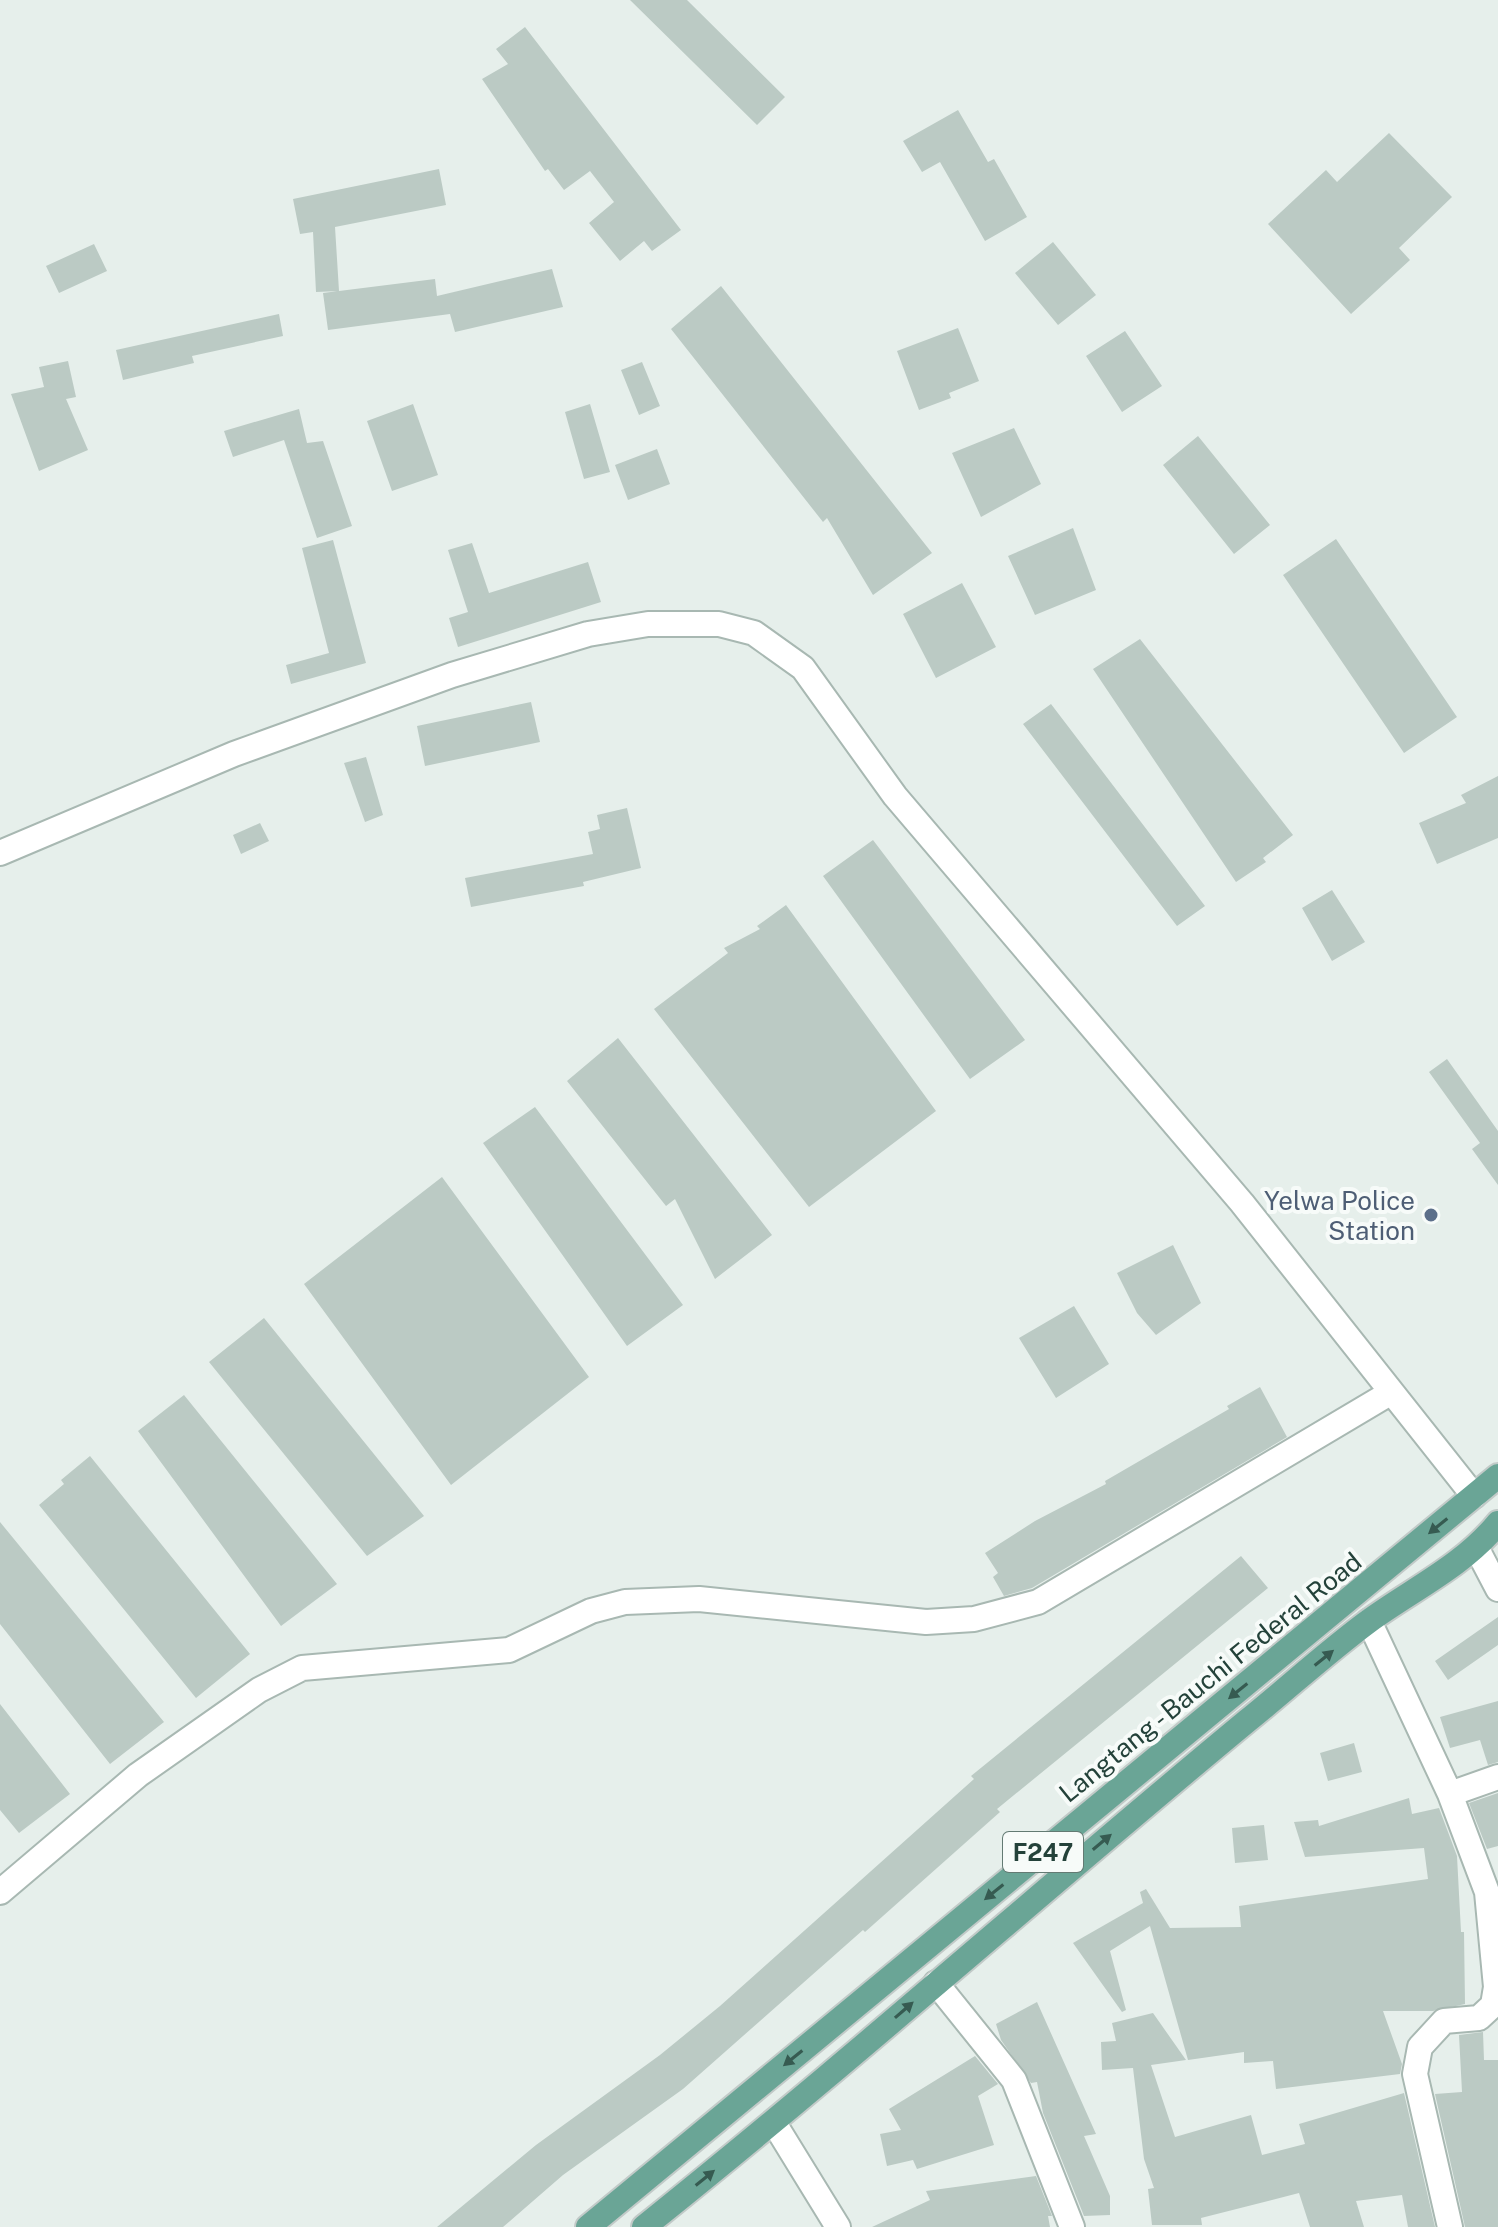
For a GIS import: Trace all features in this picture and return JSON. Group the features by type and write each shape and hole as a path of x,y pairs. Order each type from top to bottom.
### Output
{"main road":[{"name":"Langtang - Bauchi Federal Road","path":"588,2227 1498,1476"},
{"name":"F247","path":"644,2227 774,2123 936,1983 1369,1621 1477,1549 1498,1523"}],"street":[{"path":"0,853 234,754 452,675 588,634 648,624 719,624 754,633 803,668 895,796 1242,1203 1474,1496"},
{"path":"0,1892 138,1775 259,1690 302,1668 509,1650 591,1611 625,1602 699,1599 926,1622 974,1619 1038,1602 1390,1393"},
{"path":"1477,1549 1498,1589"},
{"path":"1369,1621 1493,1892 1496,1987 1493,2005 1479,2018 1444,2021 1420,2047 1415,2074 1450,2227"},
{"path":"1450,1794 1498,1777"},
{"path":"936,1983 1014,2080 1072,2227"},
{"path":"774,2123 838,2227"}],"building":[{"path":"630,0 687,0 785,97 757,125"},
{"path":"525,27 681,230 652,251 644,241 620,261 589,223 614,202 590,171 564,190 548,169 545,171 482,79 508,64 496,49"},
{"path":"958,110 988,162 994,159 1027,217 985,241 940,162 922,172 903,141"},
{"path":"1389,133 1452,197 1399,248 1410,260 1351,314 1268,224 1326,170 1337,182"},
{"path":"439,169 446,205 335,227 339,291 316,292 313,232 300,234 293,199"},
{"path":"1053,242 1096,295 1058,325 1015,273"},
{"path":"94,244 107,271 59,293 46,266"},
{"path":"552,269 563,307 455,332 450,314 328,330 323,293 435,279 437,296"},
{"path":"721,286 932,553 873,595 827,518 823,522 671,329"},
{"path":"279,314 283,336 192,356 194,363 123,380 116,350"},
{"path":"958,328 979,381 949,393 951,398 919,410 897,351"},
{"path":"1125,331 1162,386 1122,412 1086,356"},
{"path":"68,361 76,397 66,399 88,450 39,471 11,394 44,387 39,367"},
{"path":"642,362 660,406 639,415 621,370"},
{"path":"413,404 438,475 392,491 367,421"},
{"path":"590,404 610,472 584,479 565,412"},
{"path":"299,409 307,443 323,441 352,526 317,538 284,440 233,457 224,431"},
{"path":"1014,428 1041,484 981,517 952,453"},
{"path":"1198,436 1270,525 1234,554 1163,465"},
{"path":"657,449 670,484 628,500 615,465"},
{"path":"1073,528 1096,590 1035,615 1008,556"},
{"path":"1336,539 1457,717 1404,753 1283,575"},
{"path":"333,540 366,663 291,684 286,665 329,653 302,548"},
{"path":"472,543 489,593 588,562 601,602 458,647 449,618 468,612 448,550"},
{"path":"962,583 996,647 936,678 903,614"},
{"path":"1140,639 1293,835 1263,858 1266,862 1236,882 1093,669"},
{"path":"531,702 540,742 425,766 417,726"},
{"path":"1051,704 1205,906 1177,926 1023,724"},
{"path":"366,757 383,815 365,822 344,763"},
{"path":"1498,776 1498,838 1437,864 1419,823 1466,803 1461,795"},
{"path":"627,808 641,868 583,882 584,886 471,907 465,878 593,854 588,832 600,829 597,815"},
{"path":"260,823 269,841 241,854 233,835"},
{"path":"873,840 1025,1040 970,1079 823,876"},
{"path":"1332,890 1365,942 1332,961 1302,908"},
{"path":"786,905 936,1111 809,1207 654,1009 728,953 724,948 760,929 757,926"},
{"path":"618,1038 772,1235 715,1279 675,1199 666,1206 567,1081"},
{"path":"1447,1059 1498,1131 1498,1185 1472,1149 1480,1143 1429,1072"},
{"path":"535,1107 683,1305 627,1346 483,1143"},
{"path":"442,1177 589,1377 451,1485 304,1284"},
{"path":"1173,1245 1201,1303 1156,1335 1137,1313 1117,1273"},
{"path":"1074,1306 1109,1364 1056,1398 1019,1338"},
{"path":"264,1318 424,1516 367,1556 209,1362"},
{"path":"1260,1387 1287,1437 1032,1588 1004,1596 993,1577 998,1573 985,1553 1035,1521 1106,1484 1105,1481 1229,1409 1227,1406"},
{"path":"184,1395 337,1584 281,1626 138,1431"},
{"path":"90,1456 250,1654 196,1698 39,1505 64,1484 61,1480"},
{"path":"0,1522 164,1722 110,1764 0,1624"},
{"path":"1241,1556 1268,1588 997,1809 1000,1812 683,2089 563,2175 503,2227 437,2227 536,2145 660,2055 720,2006 974,1779 971,1776"},
{"path":"1498,1617 1498,1645 1448,1680 1435,1661"},
{"path":"1498,1701 1498,1762 1488,1765 1480,1740 1450,1748 1440,1717"},
{"path":"0,1704 70,1794 19,1833 0,1810"},
{"path":"1354,1743 1362,1772 1328,1781 1320,1753"},
{"path":"1498,1793 1498,1846 1487,1849 1469,1803"},
{"path":"1409,1798 1412,1814 1439,1808 1457,1856 1461,1932 1464,1932 1465,2004 1433,2011 1383,2011 1402,2064 1400,2074 1276,2089 1273,2061 1244,2063 1244,2052 1188,2060 1150,1926 1110,1951 1126,2010 1122,2012 1073,1943 1143,1903 1140,1892 1146,1889 1170,1928 1241,1927 1239,1906 1428,1879 1424,1848 1305,1857 1294,1822 1318,1820 1319,1826"},
{"path":"1264,1825 1268,1860 1235,1863 1232,1828"},
{"path":"1037,2002 1096,2134 1084,2136 1110,2196 1110,2215 1084,2216 1043,2113 1037,2082 1031,2083 1001,2040 996,2024"},
{"path":"1153,2013 1186,2060 1151,2065 1175,2137 1251,2115 1262,2155 1305,2144 1299,2124 1404,2093 1435,2227 1408,2227 1402,2195 1356,2201 1364,2227 1310,2227 1299,2193 1201,2218 1202,2225 1152,2225 1148,2189 1154,2188 1144,2159 1133,2068 1102,2070 1101,2042 1116,2041 1112,2023"},
{"path":"1483,2032 1484,2060 1498,2060 1498,2227 1465,2227 1435,2094 1462,2092 1459,2035"},
{"path":"975,2056 998,2084 978,2096 994,2145 917,2169 913,2160 887,2166 880,2134 901,2130 889,2109"},
{"path":"1036,2176 1052,2216 1048,2216 1050,2227 872,2227 930,2200 926,2191"}],"place":[{"name":"Yelwa Police Station","path":"1431,1215"}]}
